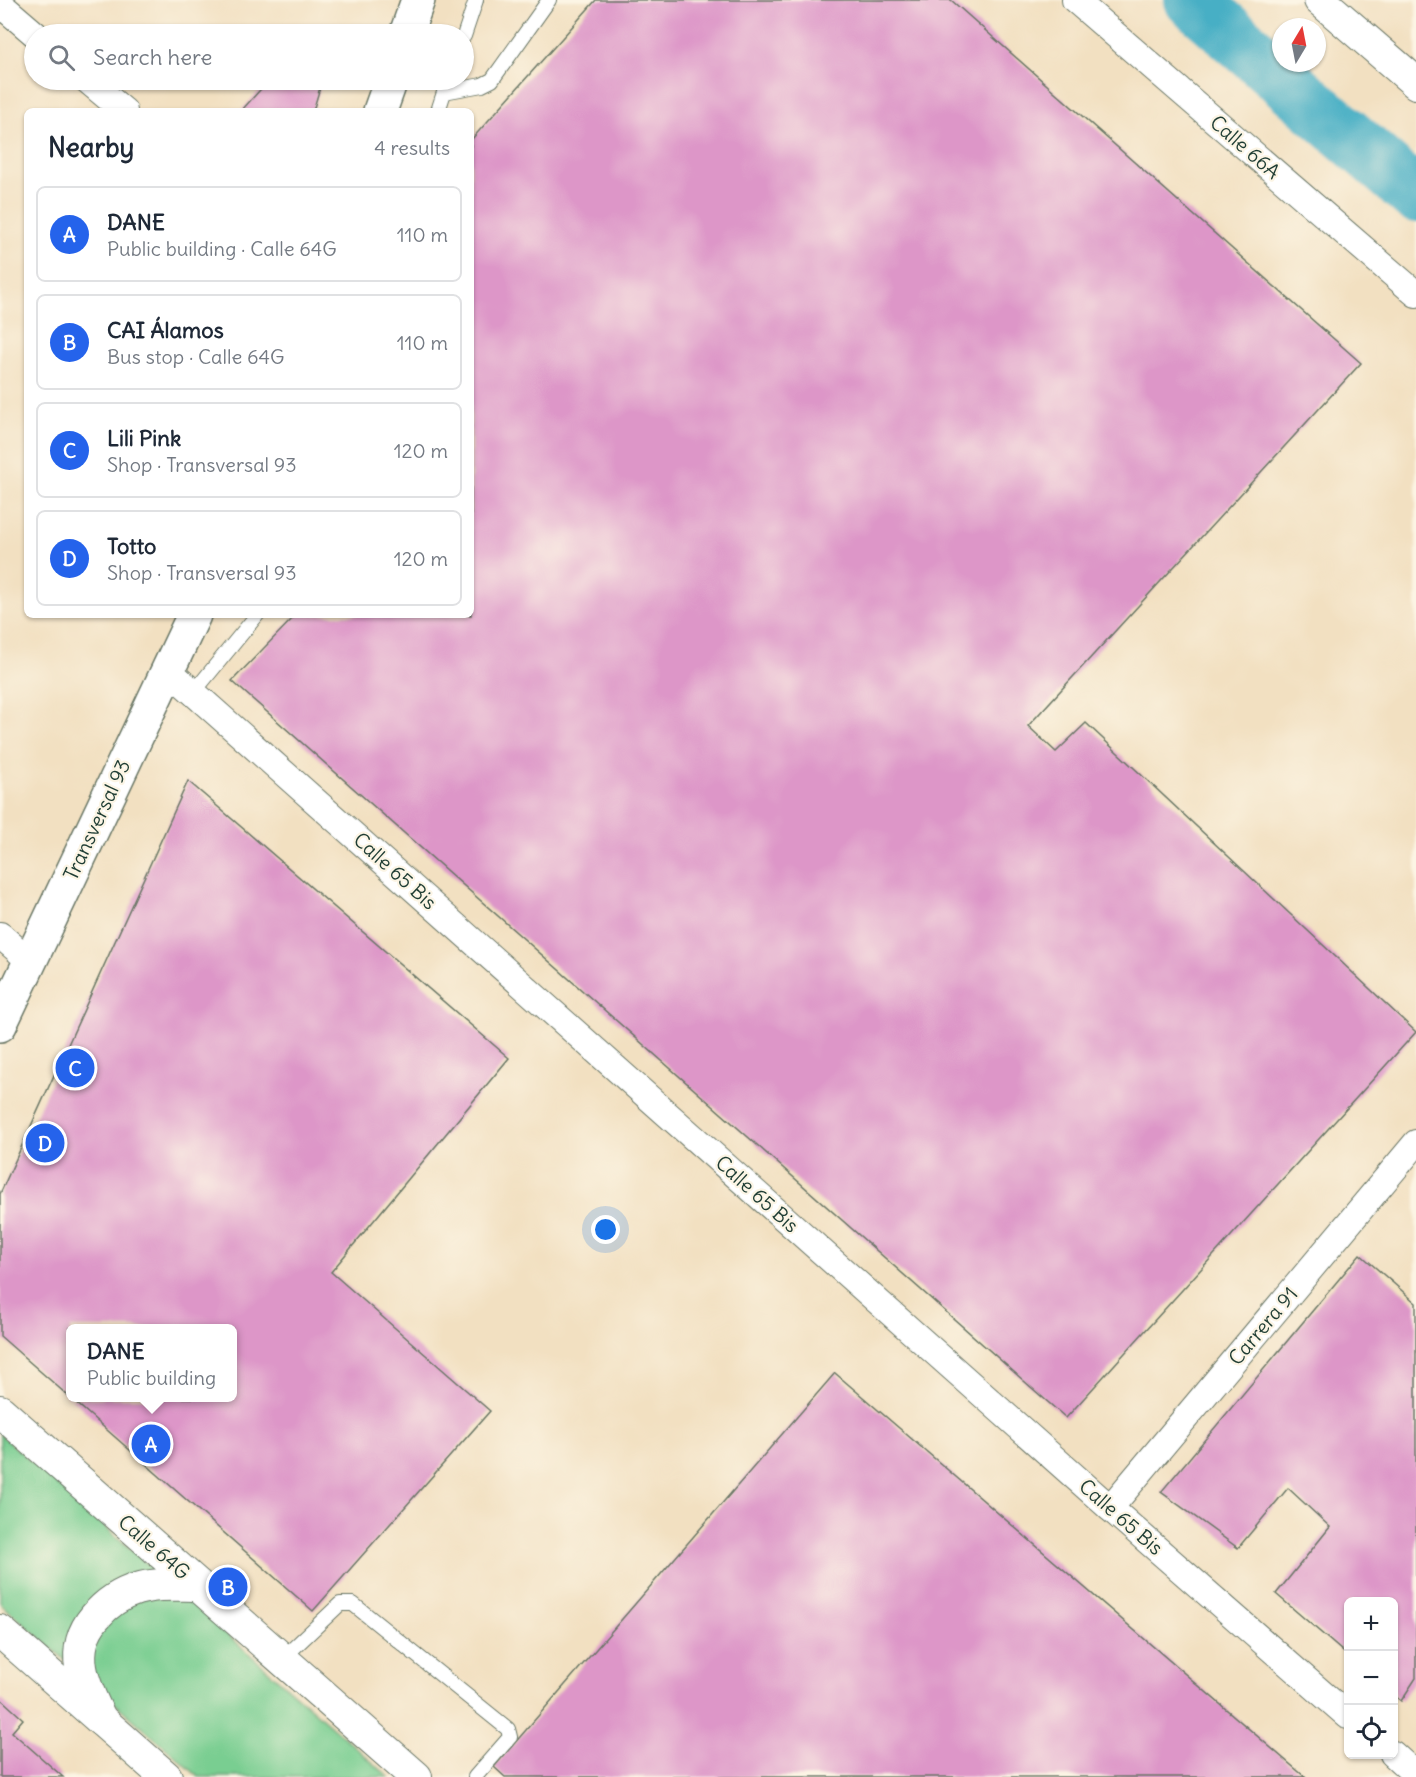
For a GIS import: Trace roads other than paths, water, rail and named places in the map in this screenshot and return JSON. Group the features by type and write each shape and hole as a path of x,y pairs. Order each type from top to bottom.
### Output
{"main road":[{"path":"410,24 418,0"},
{"path":"381,108 387,90"},
{"name":"Transversal 93","path":"0,1025 193,618"}],"street":[{"name":"Calle 66A","path":"1075,0 1416,294"},
{"path":"1320,0 1416,83"},
{"path":"0,4 24,25"},
{"path":"99,90 120,108"},
{"name":"Calle 65 Bis","path":"168,670 1110,1508 1344,1713"},
{"path":"0,936 30,961"},
{"name":"Carrera 91","path":"1110,1508 1416,1143"},
{"name":"Calle 64G","path":"0,1411 416,1777"},
{"path":"101,1720 85,1687 79,1661 81,1640 89,1624 102,1608 119,1596 136,1589 154,1586 197,1585"},
{"path":"0,1631 166,1777"},
{"path":"1398,1759 1416,1775"}],"lane":[{"path":"468,24 476,0"},
{"path":"474,85 482,85 492,80 549,0"},
{"path":"439,108 445,90"},
{"path":"193,693 255,618"},
{"path":"281,1660 340,1604 353,1604 508,1729 510,1737 474,1777"}],"waterway":[{"path":"1192,0 1416,195"}],"place":[{"name":"Lili Pink","path":"75,1068"},
{"name":"Totto","path":"45,1143"},
{"name":"DANE","path":"151,1444"},
{"name":"CAI Álamos","path":"228,1587"}]}
